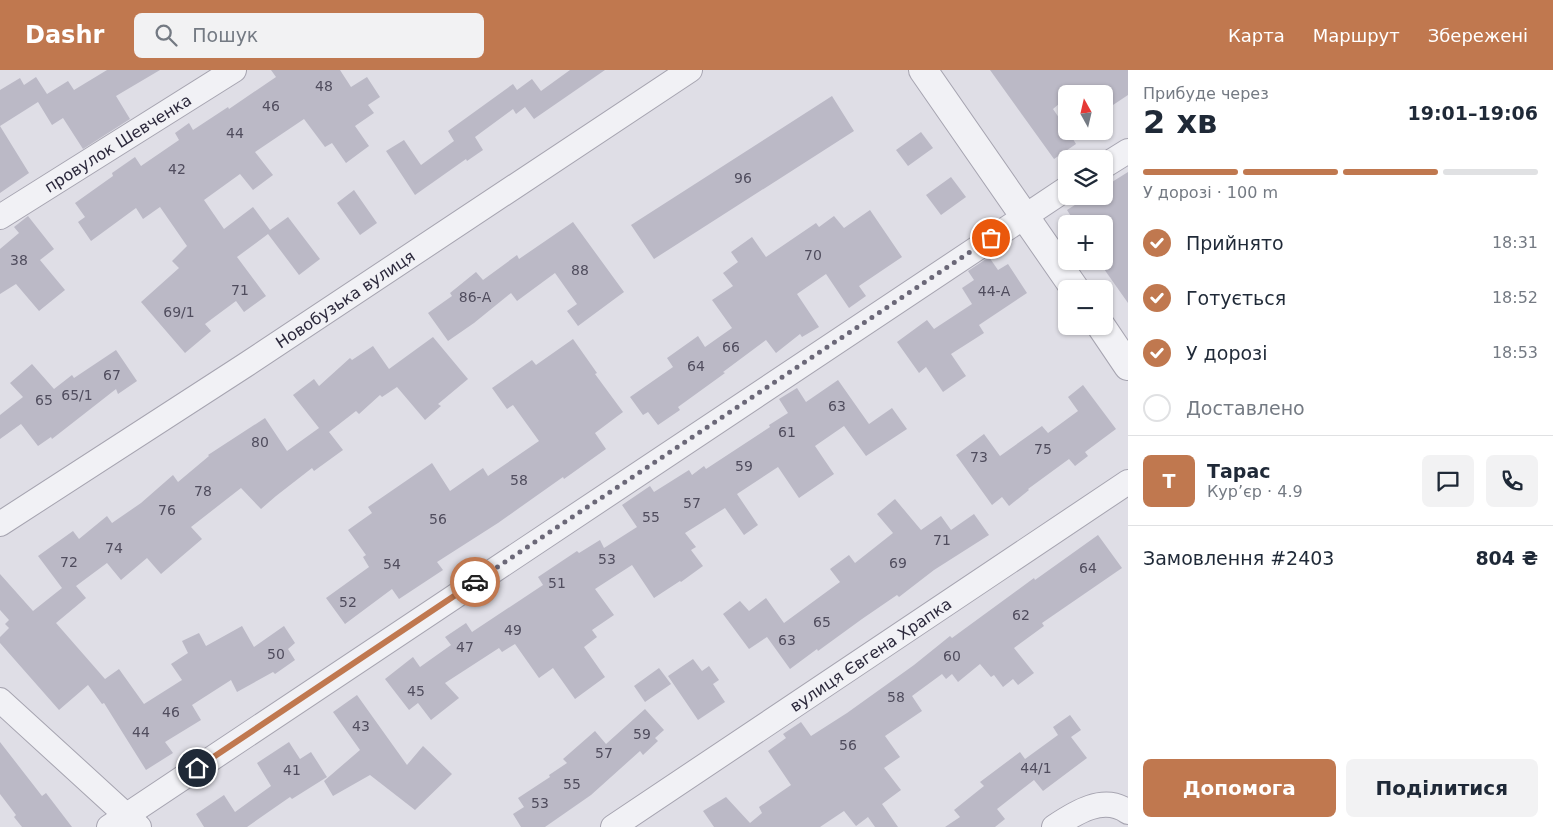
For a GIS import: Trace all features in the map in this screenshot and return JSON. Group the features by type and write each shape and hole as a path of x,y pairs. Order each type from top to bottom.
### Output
{"street":[{"name":"провулок Шевченка","path":"0,217 234,70"},
{"name":"Новобузька вулиця","path":"0,524 244,366 690,70"},
{"path":"923,70 1069,280"},
{"path":"1113,160 1128,151"},
{"path":"0,700 125,823 1058,194"},
{"path":"1107,335 1128,366"},
{"name":"вулиця Євгена Храпка","path":"613,827 1128,482"},
{"path":"1054,827 1087,808 1113,805 1121,807 1128,812"}],"building":[{"path":"107,70 160,70 116,96 130,119 83,149 63,118 52,125 38,102 0,126 0,90 20,78 24,85 36,77 47,94 68,81 74,90"},
{"path":"271,70 340,70 351,87 367,77 380,97 368,105 374,113 355,126 369,146 346,163 332,143 325,147 304,119 255,152 273,175 253,190 240,174 204,200 224,229 253,207 270,230 288,217 320,259 299,275 268,234 237,257 266,296 244,312 236,301 205,324 211,331 185,353 141,302 179,268 172,261 187,246 160,207 143,219 136,208 91,241 78,222 85,217 75,203 113,176 112,173 135,157 141,166 179,140 175,133 189,123 193,130 228,107 229,109 276,77"},
{"path":"570,70 605,70 534,119 525,107 516,114 513,109 475,137 483,150 467,161 466,159 415,195 386,151 404,140 421,165 454,141 448,131 513,84 517,90 532,79 541,91"},
{"path":"990,70 1128,70 1128,95 1113,105 1113,85 1058,85 1058,105 1053,109 1058,116 1058,140 1074,140 1076,144 1067,150 1058,150 1058,156 1054,159"},
{"path":"832,96 854,131 654,259 631,225"},
{"path":"0,126 29,173 0,193"},
{"path":"921,132 933,148 908,166 896,150"},
{"path":"1128,172 1128,303 1105,270 1113,270 1113,215 1070,215 1067,210 1075,205 1113,205 1113,181"},
{"path":"951,177 966,197 941,215 926,195"},
{"path":"354,190 377,223 360,235 337,203"},
{"path":"870,210 902,257 859,286 866,296 849,308 826,274 797,294 819,327 802,337 800,334 776,353 766,340 678,407 680,410 658,425 648,412 643,415 630,397 673,367 667,358 698,336 705,347 732,328 712,300 733,286 723,273 738,262 731,252 752,237 766,257 816,223 819,227 834,216 844,228"},
{"path":"28,216 54,249 40,260 65,290 39,311 16,284 0,294 0,249 19,233 14,227"},
{"path":"573,222 624,292 578,326 567,311 577,304 555,273 517,301 511,293 448,341 428,313 452,296 450,293 476,272 483,280 517,255 519,259"},
{"path":"989,257 998,270 1008,264 1027,293 979,325 984,333 951,354 966,376 943,392 926,367 919,373 897,342 927,320 934,329 972,304 962,288 974,280 968,271"},
{"path":"433,337 468,379 438,404 441,406 425,420 397,387 382,397 380,395 359,414 356,411 329,432 343,450 314,471 312,468 261,509 241,488 191,527 202,539 161,574 147,558 121,580 107,563 76,586 86,598 56,623 105,679 119,669 144,704 182,680 171,664 188,653 182,641 199,633 206,646 242,626 254,647 284,626 295,643 288,649 295,660 275,674 273,672 237,692 231,680 192,705 201,720 165,742 173,753 146,770 104,703 102,704 88,685 59,710 0,643 0,637 9,628 5,624 9,620 0,610 0,574 33,611 62,588 38,556 73,531 79,539 107,516 112,523 141,503 173,475 178,482 208,455 265,418 287,451 319,428 293,395 314,379 319,386 350,358 352,360 373,346 389,369"},
{"path":"573,339 597,373 595,374 623,412 595,433 606,449 564,479 563,477 498,523 437,562 443,570 399,599 392,589 345,624 326,598 369,567 363,557 366,555 348,530 372,513 368,507 432,463 450,491 483,468 488,476 539,441 513,405 507,409 492,388 532,360 536,365"},
{"path":"116,350 137,381 118,394 116,389 52,439 51,437 38,446 21,424 0,439 0,415 23,397 10,383 32,364 54,389 72,375 74,378"},
{"path":"838,380 869,424 892,408 907,429 866,456 844,426 815,446 834,474 799,498 778,467 737,494 758,525 744,535 725,508 685,533 696,547 691,550 703,566 654,598 632,565 595,589 614,615 592,630 597,637 584,647 605,677 575,699 553,668 539,678 515,644 502,652 499,648 445,683 459,698 431,720 418,703 409,710 385,679 413,657 420,667 451,645 445,637 466,623 472,632 543,585 538,577 577,551 579,553 600,540 604,548 637,527 622,505 650,486 654,492 689,470 692,475 704,466 706,469 770,427 769,425 788,413 779,399 797,388 806,402"},
{"path":"1083,385 1116,429 1085,452 1088,456 1075,466 1069,459 1028,489 1009,506 1002,497 992,505 956,455 984,434 1000,456 1042,426 1048,433 1078,411 1068,397"},
{"path":"895,499 921,530 941,516 951,530 974,514 989,535 934,570 899,597 897,595 790,669 767,637 749,649 723,614 740,601 749,611 766,598 784,623 840,582 830,569 849,555 855,563 893,533 877,514"},
{"path":"1098,535 1122,568 1042,623 1044,626 1014,648 1034,673 1018,685 1013,679 1003,687 994,675 991,677 980,664 958,682 952,674 946,679 942,674 912,696 922,711 885,736 900,757 884,768 901,790 882,804 898,827 875,827 868,817 856,826 844,811 820,827 714,827 703,811 726,797 750,823 762,813 759,807 791,785 768,751 786,738 783,734 801,722 811,736 914,665 950,636 952,638 1034,578 1035,580"},
{"path":"693,659 702,671 709,666 719,680 713,684 725,702 698,720 668,676"},
{"path":"659,668 671,684 645,702 634,686"},
{"path":"357,695 407,765 423,746 452,774 415,810 370,775 333,796 324,781 360,750 333,712"},
{"path":"645,709 664,730 655,738 658,741 643,755 640,751 591,795 545,827 521,827 513,814 524,807 518,798 550,777 549,775 567,763 563,759 595,731 606,744"},
{"path":"1070,715 1081,730 1071,737 1087,758 1043,791 1034,780 997,809 1005,819 995,827 945,827 960,817 954,810 984,786 980,782 1020,752 1025,759 1058,735 1053,727"},
{"path":"0,742 42,796 46,793 72,827 22,827 14,817 16,815 0,794"},
{"path":"289,742 300,759 311,752 327,777 292,799 290,797 247,827 204,827 196,814 224,795 235,812 271,786 257,763"}],"way so far":[{"path":"475,582 991,238"}],"route":[{"path":"197,768 475,582"}]}
